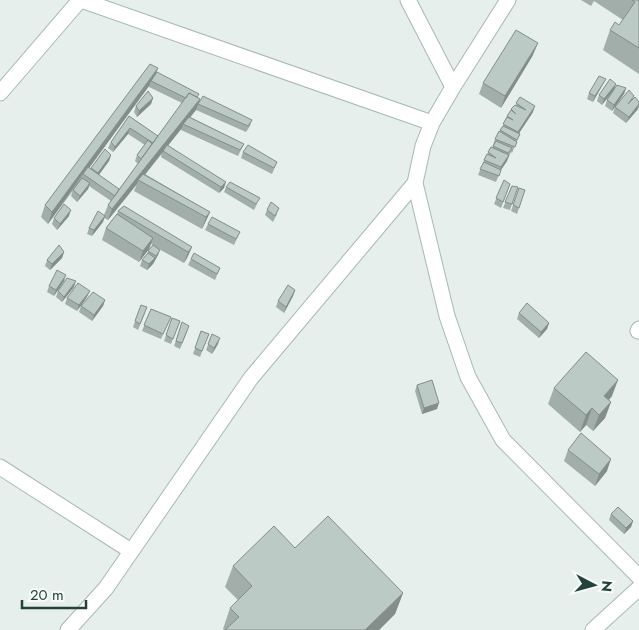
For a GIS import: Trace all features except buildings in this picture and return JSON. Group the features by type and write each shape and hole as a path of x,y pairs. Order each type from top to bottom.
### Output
{"street":[{"path":"0,93 80,0 432,123"},
{"path":"408,0 453,87"},
{"path":"508,0 432,123 423,146 415,184 447,316 468,377 503,440 639,577"},
{"path":"68,630 106,588 251,378 415,184"},
{"path":"0,467 131,551"},
{"path":"593,630 639,588"}]}
